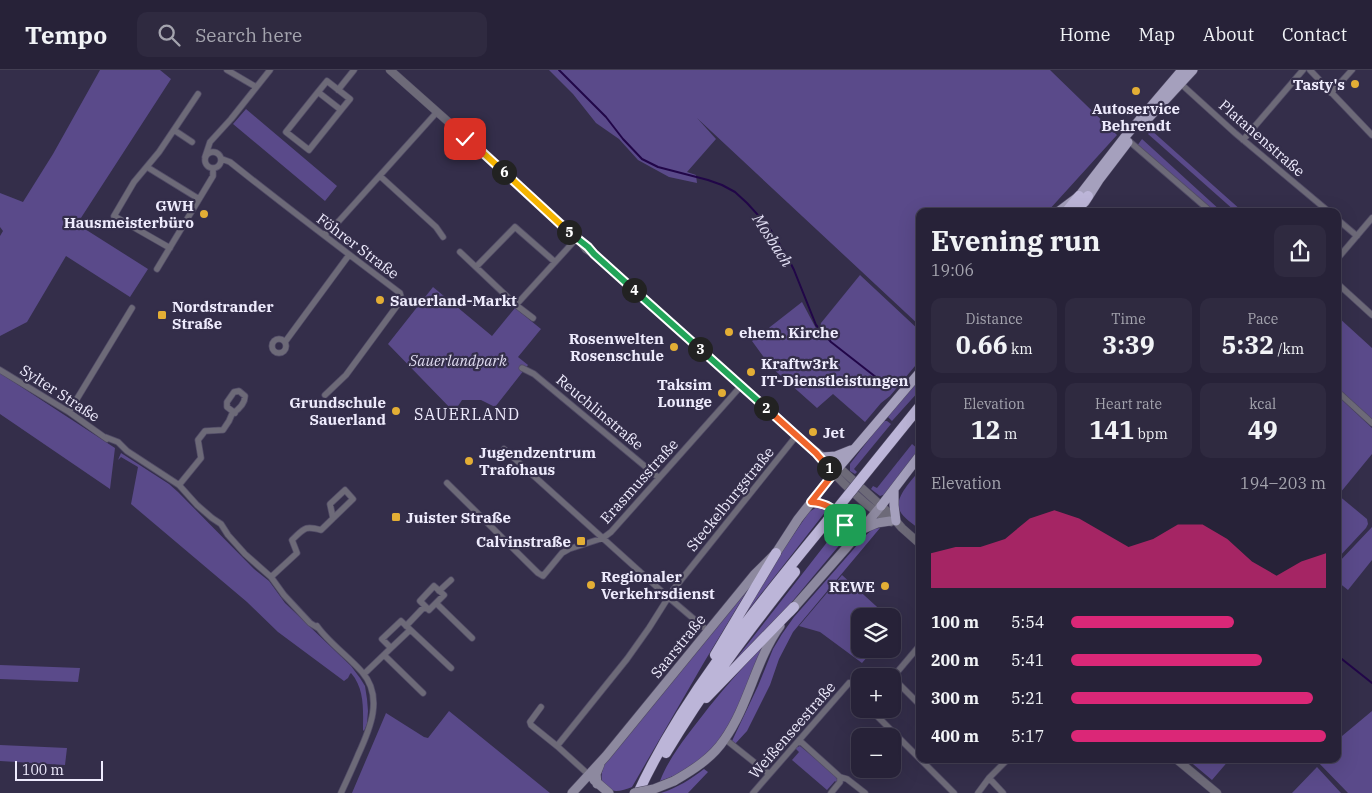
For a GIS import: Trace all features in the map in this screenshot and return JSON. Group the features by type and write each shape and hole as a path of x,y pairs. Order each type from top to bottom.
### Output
{"highway":[{"path":"1070,208 1083,196"},
{"path":"1080,208 1083,196"},
{"path":"645,793 688,717 712,681 916,411"},
{"path":"636,793 701,684 746,622 916,422"},
{"path":"701,684 716,652 776,553"},
{"path":"688,717 794,607"}],"main road":[{"path":"1064,208 1083,196 1182,70"},
{"path":"1126,139 1193,70"},
{"path":"837,470 916,377"},
{"path":"819,455 836,456 844,454 857,445"},
{"path":"636,793 654,789 674,781 695,768 716,750 725,739 739,714 762,658 776,632 794,607 879,509 916,460"},
{"name":"Saarstraße","path":"572,793 606,756 758,570 776,553 811,502 837,470"},
{"path":"861,531 877,523 896,523 894,489"},
{"path":"811,502 826,505 841,517 847,530 847,547"},
{"path":"597,784 597,771 606,756"},
{"path":"589,774 597,784 609,793"}],"street":[{"path":"227,70 256,87"},
{"path":"214,168 206,164 205,157 208,145 270,70"},
{"path":"338,90 354,70"},
{"path":"390,70 453,126 462,137 469,140 579,240 586,249 594,254 916,540"},
{"path":"1243,140 1303,70"},
{"path":"1310,70 1372,135"},
{"path":"1332,92 1352,70"},
{"path":"327,81 350,99 309,150 286,132 318,92 327,81"},
{"name":"Platanenstraße","path":"1180,83 1243,140 1324,208"},
{"path":"318,92 341,110"},
{"path":"170,248 114,216 134,182 174,130 198,94"},
{"path":"324,235 339,221 437,112"},
{"path":"174,130 192,142"},
{"path":"205,157 208,153 216,152 214,146 215,137"},
{"path":"1126,139 1206,208"},
{"name":"Föhrer Straße","path":"216,152 220,154 222,159 230,162 400,293 401,297 394,310 346,375 325,395"},
{"path":"157,269 213,176 214,168 218,166 222,159"},
{"path":"147,167 199,199"},
{"path":"380,176 436,227 444,237"},
{"path":"1341,255 1372,218"},
{"path":"1341,223 1357,236"},
{"path":"476,268 515,227 555,262"},
{"path":"516,305 555,262 579,240"},
{"path":"460,252 516,305 533,318"},
{"path":"285,342 349,255"},
{"path":"1341,287 1372,315"},
{"path":"69,412 132,308"},
{"name":"Reuchlinstraße","path":"522,368 534,374 659,478"},
{"name":"Sylter Straße","path":"0,370 69,412 119,448 127,451 179,485 212,518 218,527 271,577 284,595 310,623 318,628 364,674 374,702 374,713 369,731 341,793"},
{"name":"Erasmusstraße","path":"446,483 543,576 565,551 603,538 611,532 741,386"},
{"path":"1341,395 1372,423"},
{"path":"179,485 201,458 198,440 205,431 223,430 234,412"},
{"name":"Steckelburgstraße","path":"557,746 627,659 668,597 797,435"},
{"path":"504,449 708,631"},
{"path":"271,577 296,553 292,540 306,527 320,530 333,518 353,499 345,490 330,504 333,518"},
{"path":"439,591 451,580"},
{"path":"434,586 444,595 436,603 429,610 420,601 434,586"},
{"path":"436,603 472,638"},
{"path":"364,674 391,648 425,606"},
{"path":"391,648 382,639 401,620 451,668"},
{"path":"916,650 893,677 916,701"},
{"path":"384,655 423,693"},
{"name":"Weißenseestraße","path":"753,793 849,683"},
{"path":"541,707 530,723 532,726 589,774"},
{"path":"879,718 916,755"},
{"path":"725,739 769,774"},
{"path":"799,740 840,777 847,779 865,793"},
{"path":"924,763 954,793"},
{"path":"978,793 989,778 1004,763"},
{"path":"1182,763 1217,793"},
{"path":"831,793 840,782 840,777"},
{"path":"989,778 1003,793"}],"green space":[{"path":"100,70 160,70 171,79 77,224 148,269 130,297 66,256 27,322 0,336 0,236 3,231 0,227 0,193 23,202 53,154"},
{"path":"549,70 1050,70 1117,135 1051,208 916,208 916,322 697,118 716,139 687,172 696,175 697,183 669,177 638,160 619,139 596,123 573,94"},
{"path":"246,109 337,186 325,201 233,124"},
{"path":"1151,130 1239,208 1232,208 1148,134"},
{"path":"1142,139 1218,208 1209,208 1137,146"},
{"path":"860,275 916,327 916,365 865,422 833,394 817,408 771,367 752,341 802,302 819,334 821,323"},
{"name":"Sauerlandpark","path":"433,287 492,336 515,308 541,329 518,357 528,365 495,407 481,400 462,400 454,412 388,344"},
{"path":"1341,320 1372,348 1372,422 1341,394"},
{"path":"0,373 115,448 110,489 0,414"},
{"path":"916,381 916,394 892,421 887,416"},
{"path":"1341,399 1372,428 1372,454 1341,492"},
{"path":"883,421 891,424 854,469 857,472 855,474 850,471 850,464"},
{"path":"912,444 916,447 916,455 884,497 871,489 873,486 877,488"},
{"path":"121,453 169,484 178,492 254,569 269,581 285,603 351,666 365,686 368,711 367,724 364,731 361,693 356,679 351,673 344,681 278,632 247,602 131,504 138,467 121,457 118,460"},
{"path":"916,475 916,526 900,511 899,500"},
{"path":"1341,497 1367,519 1368,524 1341,555"},
{"path":"1372,527 1372,560 1348,590 1341,584 1341,560"},
{"path":"842,575 878,608 851,608 851,655 820,632 799,626"},
{"path":"855,658 866,658 862,663"},
{"path":"0,665 80,668 78,682 0,679"},
{"path":"449,711 550,793 352,793 386,713 428,738"},
{"path":"1372,711 1372,793 1348,793 1319,763 1341,763 1342,736"},
{"path":"0,745 67,748 65,765 0,761"},
{"path":"800,746 835,775 837,783 835,781 827,790 792,760 799,752 795,748"},
{"path":"1192,763 1227,763 1212,780"},
{"path":"1317,767 1341,793 1292,793"}],"shaded area":[{"path":"817,507 826,511 739,622 779,556 809,512"},
{"path":"842,523 844,537 842,542 781,615 733,665 732,664"},
{"path":"880,528 793,632 747,731 735,744 732,741 773,649 782,634 794,617 866,535 873,529"},
{"path":"750,586 632,787 616,791 606,788 602,781 602,771 606,762"},
{"path":"765,643 745,694 728,728 718,743 692,767 660,781 670,761 688,734"},
{"path":"704,769 708,772 688,793 661,793 684,783"}],"waterway":[{"name":"Mosbach","path":"559,70 606,117 642,159 658,167 722,185 735,192 747,203 768,226 787,256 816,325 831,342 886,385"},
{"name":"Mosbach","path":"1341,658 1372,683"}],"place":[{"name":"Tasty's","path":"1355,84"},
{"name":"Autoservice Behrendt","path":"1136,91"},
{"name":"GWH Hausmeisterbüro","path":"204,214"},
{"name":"Sauerland-Markt","path":"380,300"},
{"name":"Nordstrander Straße","path":"162,315"},
{"name":"ehem. Kirche","path":"729,332"},
{"name":"Rosenwelten Rosenschule","path":"674,347"},
{"name":"Kraftw3rk IT-Dienstleistungen","path":"751,372"},
{"name":"Taksim Lounge","path":"722,393"},
{"name":"Grundschule Sauerland","path":"396,411"},
{"name":"Jet","path":"813,432"},
{"name":"Jugendzentrum Trafohaus","path":"469,461"},
{"name":"Juister Straße","path":"396,517"},
{"name":"Calvinstraße","path":"581,541"},
{"name":"Regionaler Verkehrsdienst","path":"591,585"},
{"name":"REWE","path":"885,586"}],"district":[{"name":"SAUERLAND","path":"467,414"}],"route":[{"path":"465,139 469,140 588,247 605,265 816,453 834,473 811,502 826,505 834,510 841,517 845,525"}]}
